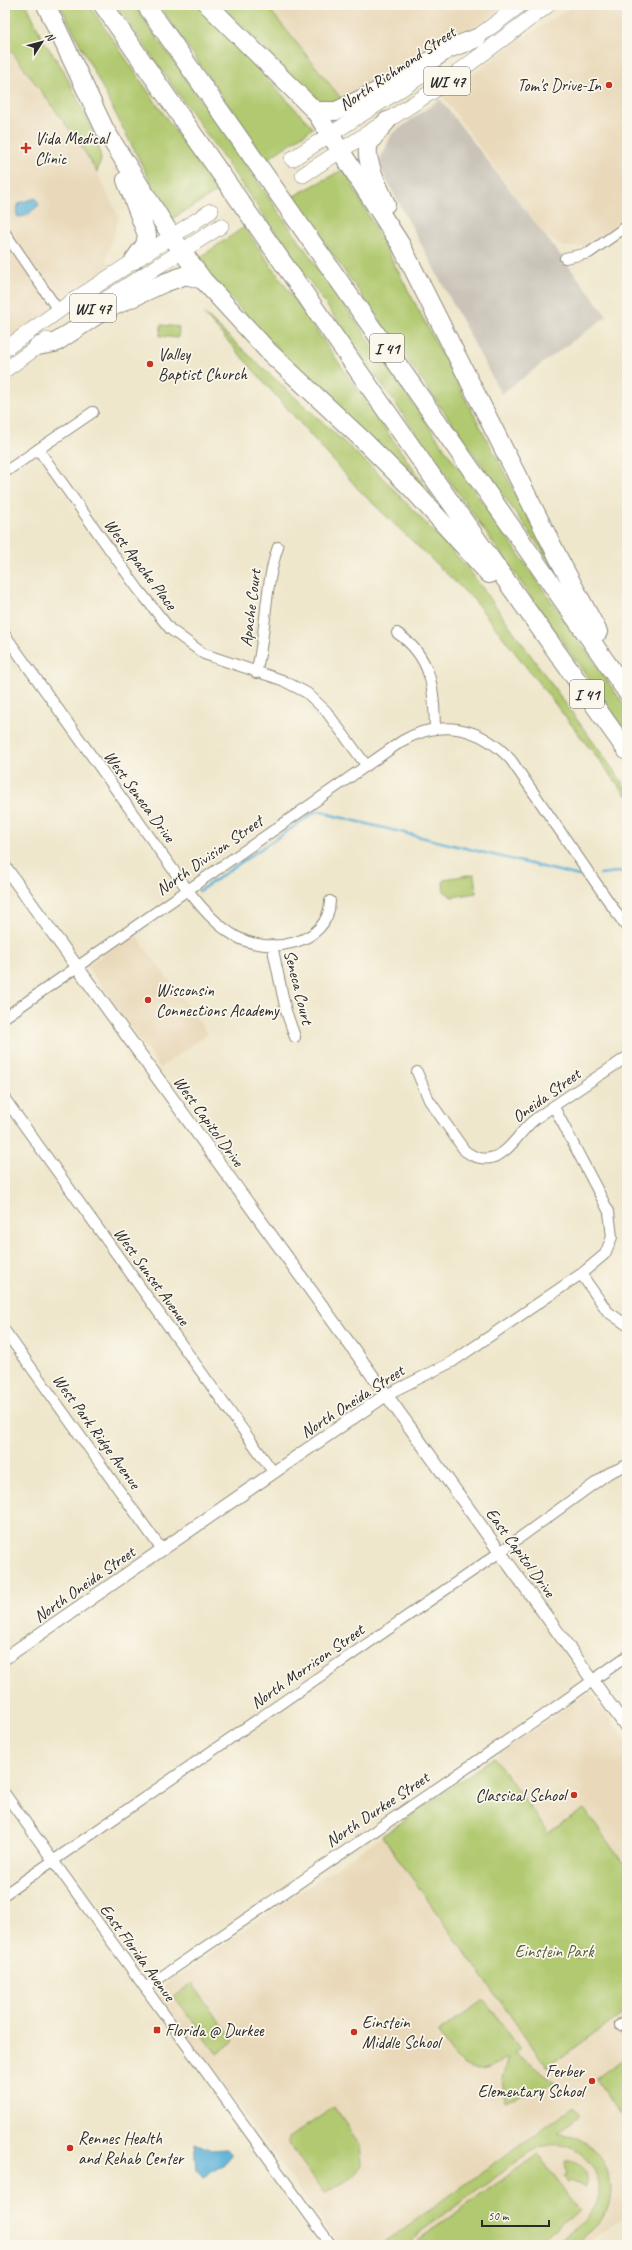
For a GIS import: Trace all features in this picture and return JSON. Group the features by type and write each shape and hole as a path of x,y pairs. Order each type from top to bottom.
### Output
{"highway":[{"path":"46,5 105,130 146,232 145,244 134,260"},
{"name":"I 41","path":"103,5 410,446 627,751"},
{"name":"I 41","path":"146,5 627,692"},
{"path":"208,5 315,111 401,244"},
{"path":"315,111 336,111 400,80 448,49 477,38"},
{"path":"387,122 370,143 368,154 371,168 401,244 588,616 627,679"},
{"path":"105,130 177,244 203,280 269,352 365,442 414,491 499,586 525,622 546,636"},
{"path":"38,346 55,343 103,311 164,283 186,275 203,280"}],"main road":[{"name":"North Richmond Street","path":"292,159 409,86 477,38 520,5"},
{"name":"WI 47","path":"302,174 387,122 473,62 548,5"},
{"name":"WI 47","path":"5,370 81,316 177,244 211,211"},
{"name":"WI 47","path":"5,349 58,310 134,260 221,226"}],"street":[{"path":"565,258 589,253 627,226"},
{"path":"5,233 58,310"},
{"path":"5,472 93,412"},
{"name":"West Apache Place","path":"38,449 142,594 170,629 189,645 204,654 244,669 282,680 298,687 312,697 326,711 366,765"},
{"name":"Apache Court","path":"256,673 263,639 270,572 278,547"},
{"path":"397,633 416,647 428,673 434,705 435,728 469,731 484,737 499,747 511,760 627,928"},
{"name":"West Seneca Drive","path":"5,635 187,889 213,920 237,937 253,943 272,945 299,941 318,930 326,922 330,911 330,901"},
{"name":"North Division Street","path":"5,1017 366,765 413,735 435,728"},
{"name":"West Capitol Drive","path":"5,867 386,1395"},
{"name":"Seneca Court","path":"272,945 286,1011 296,1037"},
{"name":"Oneida Street","path":"417,1072 429,1100 465,1151 474,1157 486,1159 495,1157 505,1150 523,1129 627,1057"},
{"name":"West Sunset Avenue","path":"5,1099 274,1473"},
{"name":"North Oneida Street","path":"5,1658 386,1395 452,1362 581,1274 605,1254 612,1237 612,1225 609,1212 554,1107"},
{"path":"581,1274 608,1312 627,1325"},
{"name":"West Park Ridge Avenue","path":"5,1331 162,1550"},
{"name":"East Capitol Drive","path":"386,1395 627,1728"},
{"name":"North Morrison Street","path":"5,1894 500,1552 609,1474 627,1465"},
{"name":"North Durkee Street","path":"145,1988 593,1681 627,1656"},
{"name":"East Florida Avenue","path":"5,1794 331,2245"}],"shaded area":[{"path":"266,5 508,5 452,44 345,103"},
{"path":"575,5 627,5 627,217 587,246 562,247 545,235 442,96 514,44"},
{"path":"5,42 78,141 97,172 119,217 106,259 113,267 5,342"},
{"path":"440,99 607,316 501,394 378,164 392,134"},
{"name":"Wisconsin Connections Academy","path":"134,932 208,1034 160,1068 87,966"},
{"name":"Classical School","path":"588,1693 594,1696 627,1742 627,1860 588,1887 494,1757"},
{"name":"Einstein Middle School","path":"382,1836 547,2067 627,2011 627,2215 584,2245 339,2245 160,1997 160,1990 164,1985"}],"green space":[{"path":"5,5 27,5 43,40 64,71 98,142 101,160 97,172 78,141 5,42"},
{"path":"60,5 89,5 217,192 170,220"},
{"path":"116,5 134,5 627,709 627,734"},
{"path":"159,5 199,5 313,128 266,160"},
{"path":"220,5 266,5 345,103 322,106"},
{"path":"344,169 556,570 292,197"},
{"path":"244,227 437,503 319,392 203,269 199,258"},
{"path":"204,314 380,475 468,568 627,789 627,796 474,600 360,491"},
{"path":"161,325 179,327 178,338 160,336"},
{"path":"474,874 476,893 452,897 444,891 443,882 445,879"},
{"name":"Einstein Park","path":"494,1757 548,1833 584,1809 623,1863 627,1860 627,2011 547,2067 382,1836"},
{"path":"192,1983 234,2041 217,2054 174,1996"},
{"path":"482,2001 486,2002 520,2049 515,2053 556,2083 505,2101 502,2079 508,2058 495,2065 475,2069 459,2061 452,2054 438,2032"},
{"path":"627,2017 627,2044 614,2026"},
{"path":"627,2057 627,2111 621,2115 596,2079"},
{"path":"574,2106 581,2115 558,2132 576,2137 591,2147 602,2159 608,2174 611,2190 608,2206 601,2221 578,2242 570,2246 550,2245 576,2228 592,2211 596,2205 599,2193 598,2181 594,2169 588,2160 579,2152 568,2147 556,2145 544,2146 527,2154 424,2229 414,2238 410,2245 381,2245"},
{"path":"334,2107 360,2145 362,2165 355,2174 325,2194 289,2144 289,2138"},
{"path":"538,2154 579,2211 532,2245 422,2245 418,2240"},
{"path":"565,2161 571,2161 582,2168 586,2176 585,2187 571,2181 568,2183 564,2177 567,2175"}],"sand":[{"path":"578,1949 583,1954 578,1959 573,1954"}],"water":[{"path":"36,198 39,205 26,216 18,217 16,212 19,203"},
{"path":"195,2143 211,2150 227,2149 232,2155 223,2165 203,2177 197,2170"}],"waterway":[{"path":"199,891 315,812 322,811 331,815 579,876"},
{"path":"600,874 627,871"}],"place":[{"name":"Tom's Drive-In","path":"609,85"},
{"name":"Vida Medical Clinic","path":"26,148"},
{"name":"Valley Baptist Church","path":"150,364"},
{"name":"Wisconsin Connections Academy","path":"148,1000"},
{"name":"Classical School","path":"574,1795"},
{"name":"Florida @ Durkee","path":"157,2030"},
{"name":"Einstein Middle School","path":"354,2032"},
{"name":"Ferber Elementary School","path":"592,2081"},
{"name":"Rennes Health and Rehab Center","path":"70,2148"}]}
